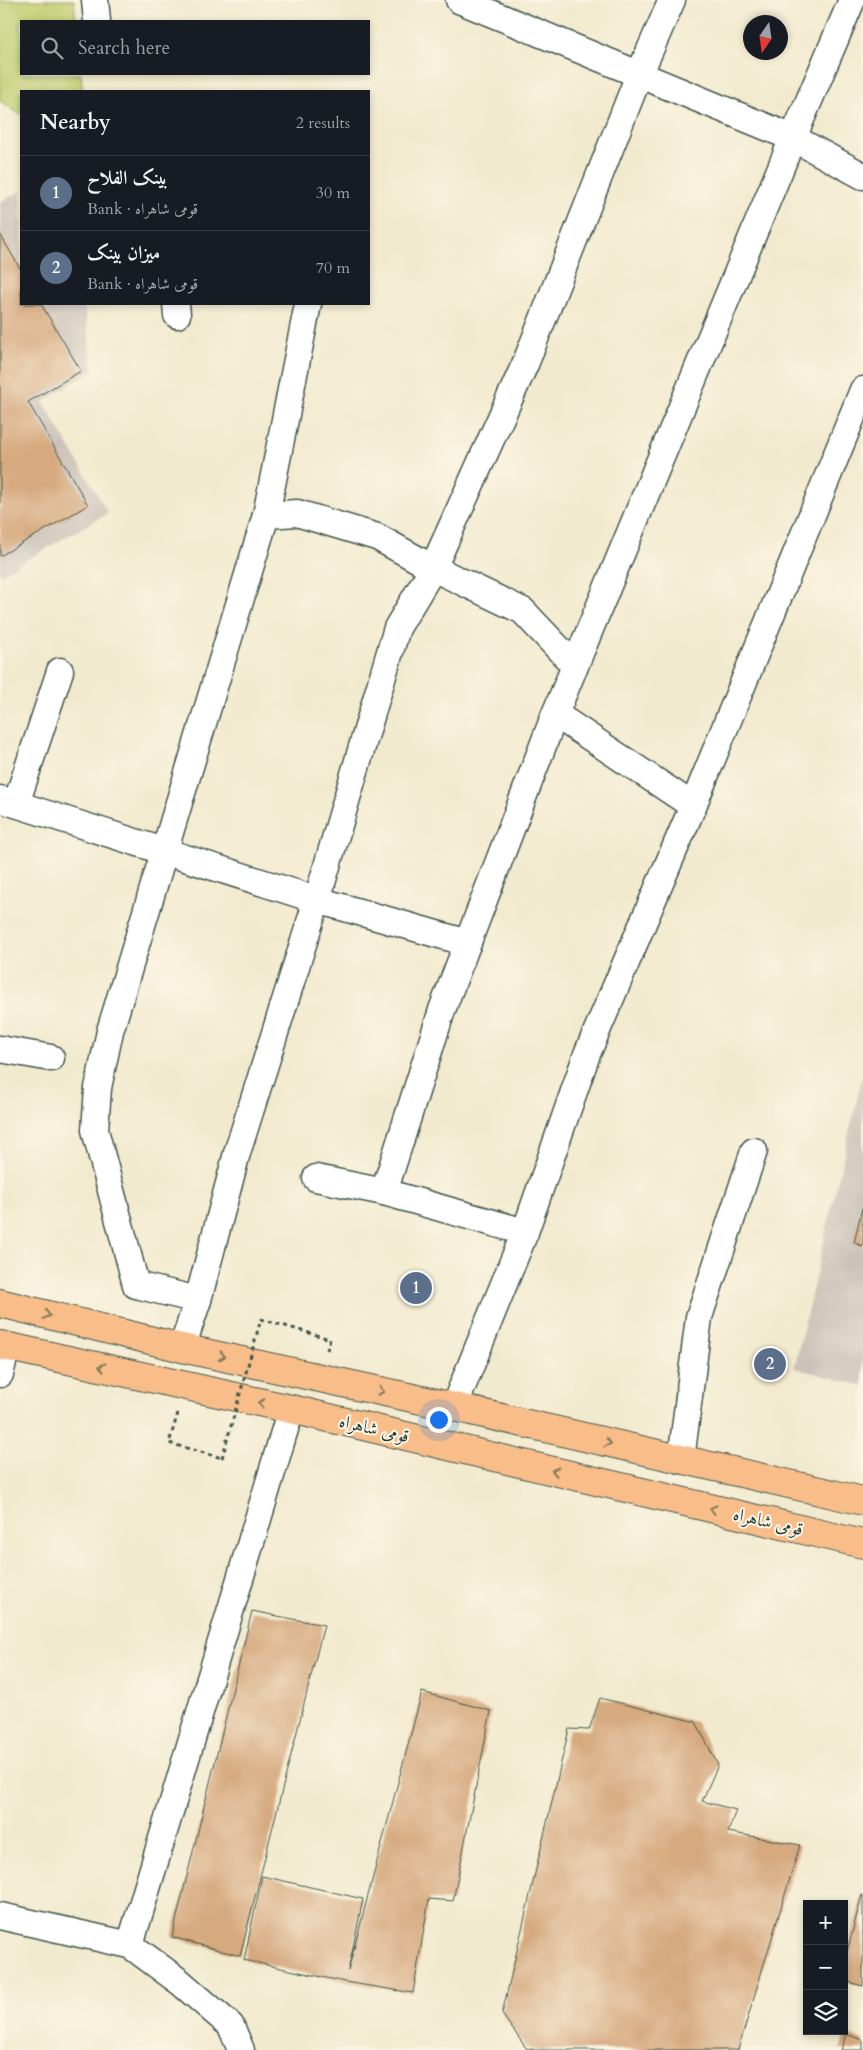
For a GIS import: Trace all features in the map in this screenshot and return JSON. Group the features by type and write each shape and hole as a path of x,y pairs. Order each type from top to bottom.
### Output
{"highway":[{"path":"0,1303 182,1348 454,1407 863,1501"},
{"name":"قومی شاہراہ","path":"3,1346 291,1409 863,1544"}],"street":[{"path":"96,0 97,20"},
{"path":"459,0 496,7 639,75 793,138 863,176"},
{"path":"182,1348 198,1300 237,1153 317,900 397,628 434,568 526,362 639,75 672,0"},
{"path":"384,1192 442,1010 555,714 852,0"},
{"path":"198,1300 136,1285 95,1130 98,1088 110,1031 266,515 308,305"},
{"path":"454,1407 525,1232 587,1054 693,806 863,390"},
{"path":"266,515 297,513 377,537 434,568 523,611 575,666"},
{"path":"60,670 8,802 317,900 468,943"},
{"path":"555,714 693,806"},
{"path":"0,1049 52,1058"},
{"path":"681,1460 700,1317 754,1151"},
{"path":"316,1178 384,1192 525,1232"},
{"path":"0,1374 3,1346"},
{"path":"130,1945 291,1409"},
{"path":"0,1916 130,1945 180,1982 230,2026 241,2050"}],"path":[{"path":"169,1443 222,1458 261,1319 330,1339"}],"shaded area":[{"path":"20,192 20,305 84,305 93,370 43,402 108,513 0,575 0,202"},
{"path":"863,1073 863,1386 794,1368"}],"green space":[{"path":"0,0 74,0 76,20 20,20 20,75 81,75 83,90 20,90 20,114 0,101"}],"building":[{"path":"0,234 20,268 20,305 42,305 81,371 28,402 88,505 0,556"},
{"path":"863,1208 863,1246 854,1243"},
{"path":"252,1611 324,1625 240,1956 172,1937"},
{"path":"422,1692 491,1711 453,1901 429,1899 413,1993 345,1982 244,1960 262,1876 363,1899 348,1971"},
{"path":"600,1698 696,1722 718,1765 702,1801 736,1810 728,1832 800,1845 738,2050 535,2050 526,2048 502,2014 569,1729 589,1730"},
{"path":"863,1895 863,1986 848,1982 848,1948"},
{"path":"846,2035 863,2040 863,2050 841,2050"}],"place":[{"name":"بینک الفلاح","path":"416,1288"},
{"name":"میزان بینک","path":"770,1364"}]}
